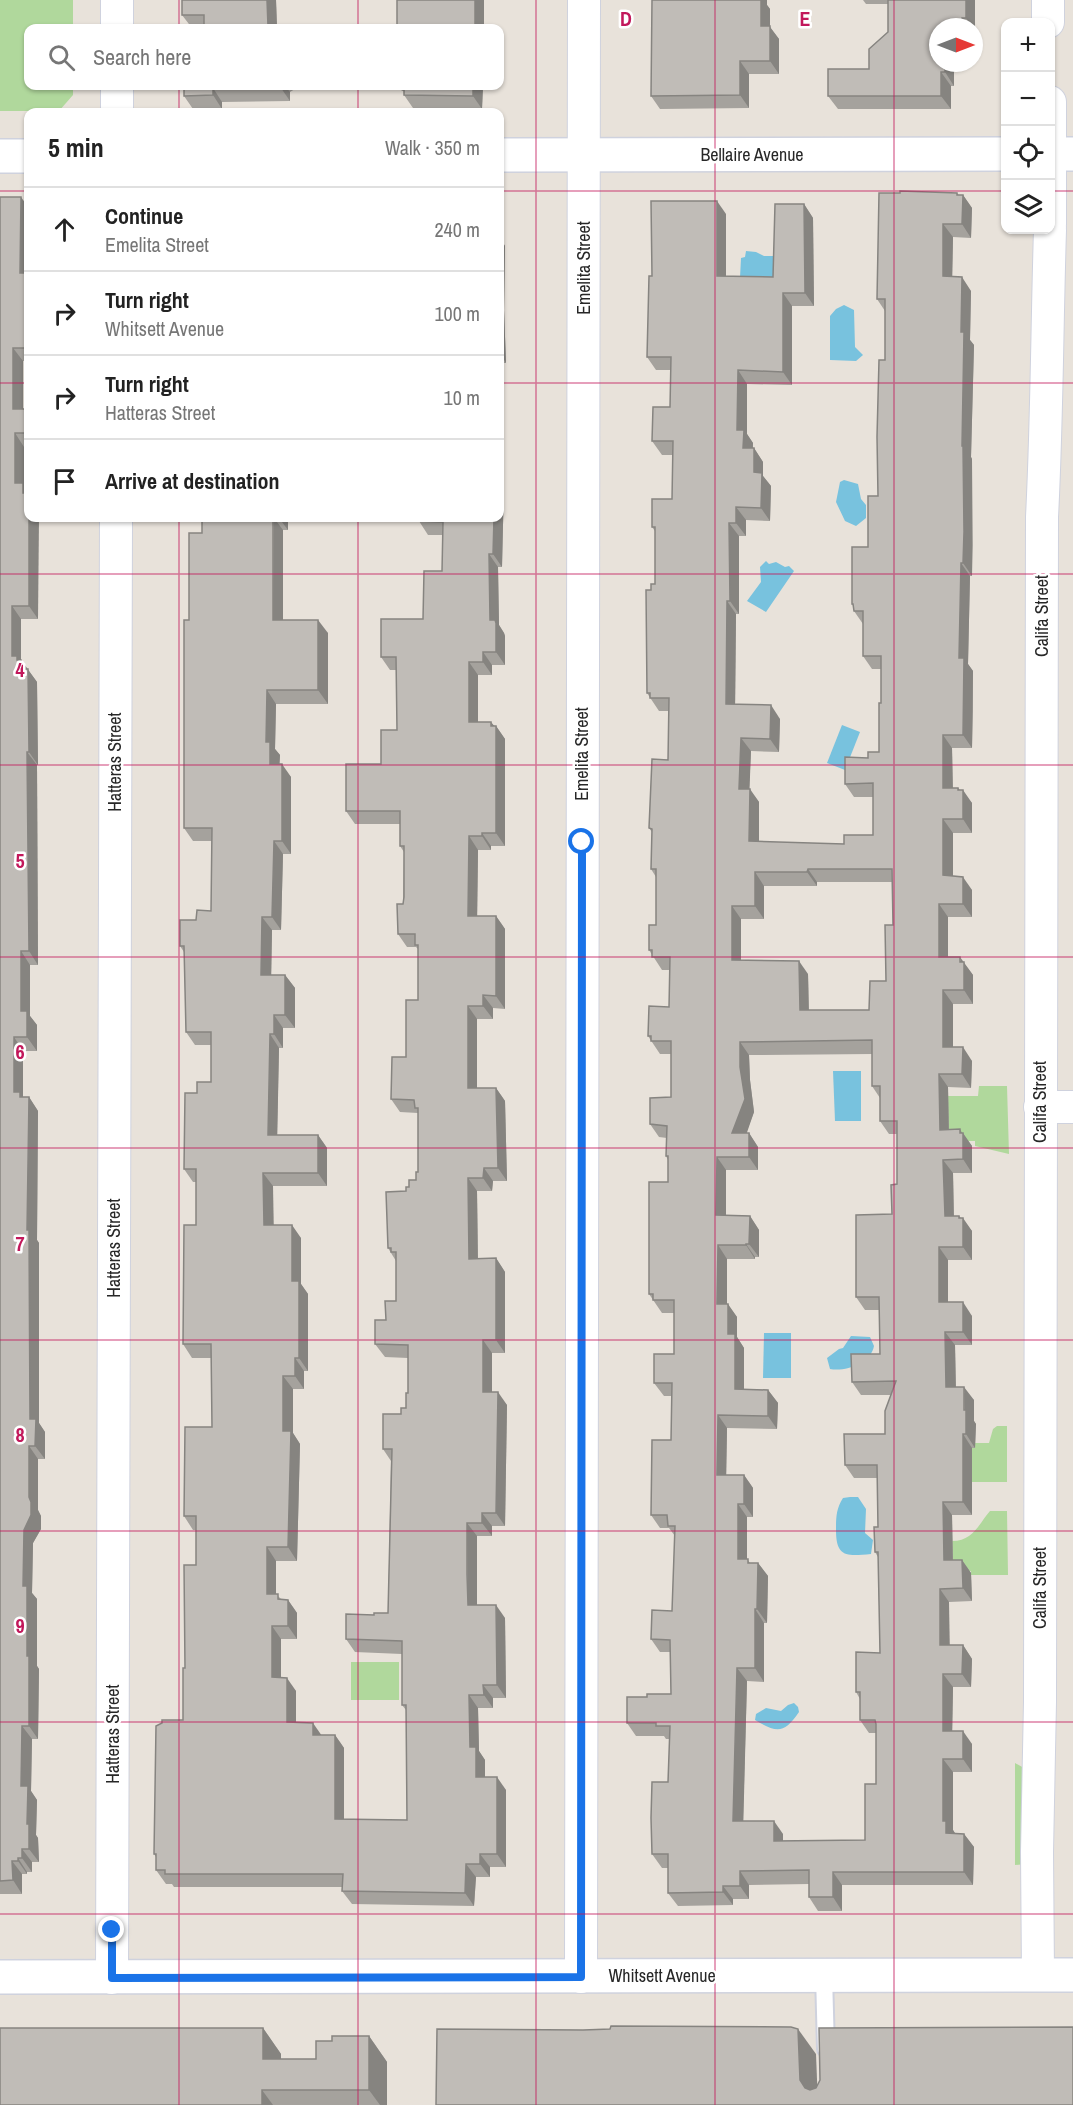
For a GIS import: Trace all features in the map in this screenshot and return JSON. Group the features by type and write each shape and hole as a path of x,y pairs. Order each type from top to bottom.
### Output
{"main road":[{"name":"Bellaire Avenue","path":"504,155 1001,154"},
{"path":"1055,154 1073,154"},
{"path":"0,156 24,156"},
{"name":"Whitsett Avenue","path":"0,1977 1073,1975"}],"street":[{"path":"117,0 117,24"},
{"name":"Emelita Street","path":"581,1977 584,0"},
{"path":"1048,0 1048,18"},
{"path":"117,90 117,108"},
{"name":"Califa Street","path":"1038,1975 1042,517 1047,433 1046,350 1050,234"},
{"name":"Hatteras Street","path":"112,1978 116,522"},
{"path":"1040,1107 1073,1107"}],"lane":[{"path":"824,1975 827,2070"}],"green space":[{"path":"0,0 73,0 73,24 24,24 24,90 73,90 73,95 62,108 24,108 24,111 0,111"},
{"path":"979,1086 1007,1086 1009,1154 975,1146 975,1141 947,1141 948,1096 978,1096"},
{"path":"997,1426 1007,1426 1007,1482 947,1482 971,1448 975,1447 975,1443 989,1443 993,1429"},
{"path":"990,1511 1007,1511 1008,1575 971,1575 971,1571 946,1571 952,1541 970,1535"},
{"path":"351,1662 399,1662 399,1700 351,1700"},
{"path":"1015,1763 1024,1768 1026,1864 1015,1865"}],"water":[{"path":"746,251 764,256 784,256 784,277 740,278 741,258 745,257"},
{"path":"844,305 854,310 855,347 863,355 856,361 830,360 830,316"},
{"path":"844,480 858,484 861,499 866,505 866,518 856,526 845,521 836,502 840,482"},
{"path":"766,561 769,564 776,562 785,567 789,566 794,571 766,612 747,601 761,582 760,567"},
{"path":"842,725 860,732 845,770 827,763"},
{"path":"833,1071 861,1071 861,1121 835,1121"},
{"path":"764,1333 791,1333 791,1378 763,1378"},
{"path":"851,1336 870,1337 874,1346 872,1352 863,1362 850,1368 830,1369 827,1358 843,1348"},
{"path":"858,1497 866,1509 865,1533 873,1540 871,1554 849,1555 838,1546 836,1518 843,1498"},
{"path":"794,1703 799,1712 784,1728 775,1729 755,1720 756,1714 766,1708 781,1711"}],"building":[{"path":"182,0 267,0 268,24 204,24 204,15 182,15"},
{"path":"397,0 475,0 475,24 397,24"},
{"path":"652,0 761,0 761,26 770,26 770,61 740,61 740,95 651,96"},
{"path":"888,0 966,0 966,18 929,18 929,72 941,72 941,96 828,96 828,69 869,69 869,49 888,32"},
{"path":"184,90 213,90 213,95 184,96"},
{"path":"404,90 473,90 473,96 404,95"},
{"path":"900,191 963,195 962,224 943,224 943,276 962,277 964,532 959,658 964,658 963,735 943,735 943,788 963,790 963,819 943,819 943,875 963,877 963,904 939,904 939,957 960,957 960,962 964,962 964,990 943,990 943,1047 963,1047 962,1074 939,1074 940,1130 960,1129 960,1133 963,1133 963,1159 943,1160 945,1216 963,1218 963,1247 939,1247 939,1302 963,1302 963,1332 945,1332 946,1387 964,1387 966,1434 963,1434 963,1502 943,1502 944,1560 962,1560 963,1588 940,1589 940,1645 963,1645 962,1674 943,1674 943,1731 963,1731 963,1759 943,1759 943,1821 946,1821 946,1833 964,1834 964,1872 833,1872 833,1897 809,1897 809,1870 740,1871 740,1886 723,1886 723,1892 668,1893 668,1854 652,1854 651,1818 652,1782 668,1782 670,1726 656,1726 656,1723 627,1723 627,1697 671,1694 670,1640 651,1639 652,1610 672,1611 675,1526 668,1526 667,1515 651,1515 652,1440 671,1440 672,1383 654,1383 654,1354 674,1354 674,1300 653,1300 653,1294 649,1294 649,1182 668,1182 667,1126 650,1124 650,1098 671,1097 671,1041 651,1041 651,1036 648,1036 649,1006 669,1007 670,957 652,957 652,950 649,950 649,925 656,925 656,869 651,869 652,829 649,828 652,759 668,760 669,698 650,698 650,693 647,693 646,590 651,590 651,584 655,584 655,527 652,527 652,499 672,499 673,441 652,441 653,407 670,407 671,357 647,357 649,276 652,276 651,201 717,201 717,276 773,277 775,204 804,204 805,293 783,293 783,372 738,370 737,430 744,430 743,448 754,448 754,472 762,473 761,508 736,507 736,523 729,523 730,601 727,601 726,704 771,705 770,739 741,738 739,789 750,789 749,841 844,844 844,835 873,835 873,783 845,784 845,757 868,758 868,752 879,752 879,703 881,703 881,656 863,656 863,611 854,611 852,604 852,547 868,547 868,496 878,496 879,360 885,360 885,299 877,299 879,193 900,193","holes":["808,869 892,869 893,925 885,925 886,981 870,981 869,1010 800,1010 799,961 732,960 732,906 755,906 755,872 807,872","872,1040 872,1086 880,1086 880,1121 897,1121 897,1184 891,1185 892,1214 856,1215 856,1297 879,1297 880,1354 851,1354 852,1382 896,1381 885,1411 885,1434 844,1434 845,1465 877,1465 878,1527 874,1527 875,1552 878,1552 880,1653 856,1652 856,1692 860,1692 860,1720 875,1720 876,1724 876,1784 865,1784 865,1840 774,1841 774,1821 733,1821 737,1668 755,1668 758,1563 748,1563 748,1559 738,1559 738,1504 744,1504 744,1475 717,1475 718,1415 768,1416 768,1390 735,1389 735,1334 728,1334 728,1304 717,1304 718,1245 749,1244 750,1216 716,1215 717,1157 749,1157 749,1133 732,1133 745,1099 740,1067 740,1042"]},
{"path":"0,197 21,197 20,273 24,273 24,348 13,348 13,409 24,409 24,433 15,433 15,483 23,483 24,522 29,522 29,606 12,606 12,656 17,656 17,660 21,660 21,669 28,669 29,951 21,951 21,1011 27,1011 27,1037 14,1037 14,1092 20,1092 20,1097 29,1097 27,1230 29,1230 30,1419 36,1419 35,1446 29,1446 31,1515 24,1530 23,1586 27,1586 29,1726 22,1726 21,1786 28,1786 29,1849 22,1849 22,1858 12,1861 13,1880 0,1881"},
{"path":"202,522 273,522 273,620 318,620 318,690 267,690 266,742 270,742 270,764 282,764 282,841 274,841 272,917 262,917 261,975 285,975 285,1015 274,1015 274,1034 270,1034 268,1135 318,1135 318,1173 263,1173 264,1225 292,1225 292,1281 299,1281 299,1358 295,1358 295,1376 283,1376 283,1431 291,1431 288,1547 267,1547 267,1594 278,1594 278,1599 288,1600 288,1626 272,1626 272,1677 287,1678 287,1722 313,1723 313,1735 335,1735 335,1819 407,1820 406,1705 402,1705 402,1641 346,1639 346,1614 388,1613 392,1449 383,1449 383,1414 401,1414 401,1408 406,1408 408,1345 375,1344 375,1320 386,1320 385,1301 396,1301 396,1252 391,1252 391,1248 388,1248 386,1192 406,1191 406,1187 409,1187 409,1180 416,1180 416,1172 418,1172 418,1108 415,1108 414,1100 391,1099 392,1057 406,1057 406,1000 418,1000 418,945 415,945 415,934 398,934 397,904 403,904 404,897 404,846 400,846 400,811 346,811 346,764 381,764 381,730 397,730 396,657 381,657 381,619 423,619 424,571 442,571 443,522 494,522 493,554 489,554 490,620 495,620 496,623 496,652 483,652 483,662 469,662 469,722 491,722 491,726 496,726 496,833 469,836 468,916 496,916 496,996 483,995 483,1006 468,1006 468,1088 496,1088 498,1168 484,1168 483,1178 468,1178 469,1259 496,1258 496,1340 483,1340 483,1392 498,1392 496,1513 482,1513 482,1523 467,1523 467,1574 468,1605 496,1605 497,1685 483,1685 484,1695 469,1695 470,1747 476,1747 476,1777 497,1777 497,1854 480,1854 480,1864 466,1864 465,1893 342,1891 343,1874 165,1874 165,1870 156,1870 156,1854 154,1854 156,1726 162,1723 162,1720 183,1720 184,1565 196,1565 196,1516 184,1516 185,1427 212,1427 211,1344 183,1344 184,1225 196,1225 196,1169 184,1169 185,1093 197,1093 197,1082 211,1082 211,1032 186,1032 184,946 180,946 180,920 196,920 197,910 211,911 212,828 184,828 184,620 189,620 189,533 202,533"},
{"path":"611,2026 791,2027 798,2029 800,2080 805,2088 810,2090 816,2088 820,2080 819,2028 1073,2027 1073,2105 436,2105 437,2029 583,2030 610,2029"},
{"path":"0,2028 263,2028 263,2059 316,2059 316,2041 332,2041 332,2036 369,2036 369,2090 262,2090 262,2105 0,2105"}],"route":[{"path":"112,1930 112,1978 581,1977 582,842"}]}
